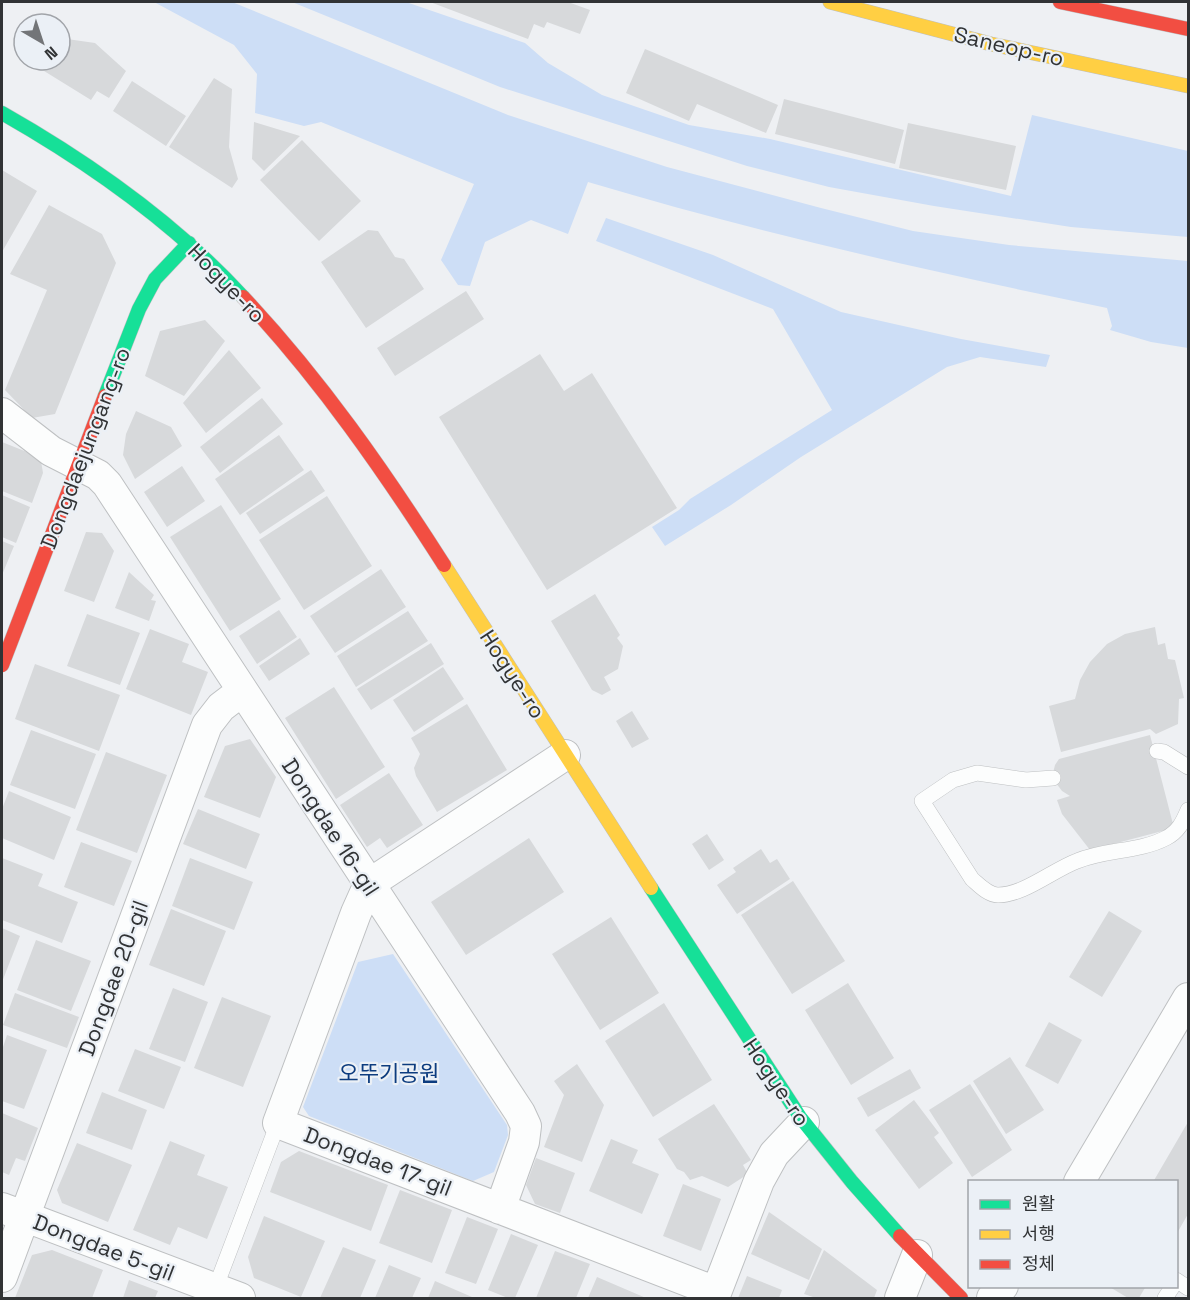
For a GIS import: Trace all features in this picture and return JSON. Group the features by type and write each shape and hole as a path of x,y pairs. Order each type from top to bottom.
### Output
{"street":[{"name":"Saneop-ro","path":"830,2 991,44 1188,86"},
{"path":"1060,2 1188,28"},
{"name":"Hogye-ro","path":"2,113 44,135 146,208 189,243 252,306 306,368 398,494 772,1076 804,1122 832,1158 917,1255 961,1299"},
{"name":"Dongdaejungang-ro","path":"2,665 139,309 155,279 189,243"},
{"name":"Dongdae 16-gil","path":"2,413 28,436 78,466 98,475 107,484 520,1113 526,1126 524,1142 500,1209"},
{"name":"Dongdae 20-gil","path":"2,1277 13,1212 207,725 221,707 242,691"},
{"path":"369,884 565,755"},
{"name":"Dongdae 17-gil","path":"369,884 356,913 278,1123 715,1295"},
{"path":"1080,1180 1188,998"},
{"path":"715,1295 759,1181 774,1154 804,1122"},
{"name":"Dongdae 5-gil","path":"13,1212 227,1294"},
{"path":"900,1299 917,1255"}],"lane":[{"path":"1156,751 1164,752 1188,767"},
{"path":"1053,778 1026,780 977,772 953,780 922,801 972,879 982,889 996,895 1012,894 1078,860 1146,845 1166,838 1181,826 1188,810"},
{"path":"227,1294 278,1123"}],"green space":[{"path":"154,2 232,2 508,115 667,167 821,208 913,231 1009,245 1188,261 1188,348 1151,342 1110,330 1112,326 1107,308 846,251 652,201 588,182 568,234 531,220 485,242 470,286 458,285 441,260 474,184 321,122 304,126 255,113 257,74 234,45"},
{"path":"292,2 406,2 525,43 548,63 602,95 689,125 770,139 1011,196 1032,115 1188,151 1188,237 1071,227 934,206 829,187 747,166 500,87"},
{"path":"606,218 713,255 841,312 961,339 1050,355 1046,367 980,357 947,367 801,457 731,505 665,546 652,527 679,510 690,499 832,410 773,309 596,241"},
{"name":"오뚜기공원","path":"393,954 507,1125 508,1135 494,1172 473,1181 309,1116 303,1107 358,962"}],"building":[{"path":"430,2 568,2 590,10 580,34 547,22 544,28 534,24 528,39"},
{"path":"72,40 95,43 126,71 109,98 97,91 91,100 46,72 72,72"},
{"path":"645,49 778,105 766,133 697,104 689,121 626,93"},
{"path":"214,78 232,89 229,147 238,179 232,188 169,147"},
{"path":"132,81 186,116 166,146 113,111"},
{"path":"784,99 904,130 895,164 775,134"},
{"path":"254,122 300,136 264,171 252,159"},
{"path":"908,123 1016,146 1006,190 899,168"},
{"path":"302,140 361,201 319,241 260,180"},
{"path":"2,170 37,191 2,252"},
{"path":"49,205 102,234 116,263 55,414 32,418 5,390 47,290 10,274"},
{"path":"368,230 378,231 395,257 404,259 424,289 366,328 321,262"},
{"path":"466,291 484,319 395,376 377,348"},
{"path":"205,320 225,341 184,396 145,376 160,331"},
{"path":"229,350 261,388 206,433 183,403"},
{"path":"540,354 564,391 592,373 677,508 547,590 439,417"},
{"path":"262,398 283,424 220,473 200,447"},
{"path":"136,411 171,427 182,446 135,479 123,455 126,434"},
{"path":"279,435 304,470 240,515 215,479"},
{"path":"2,442 37,456 41,461 43,473 32,503 2,491"},
{"path":"182,466 205,501 167,527 144,492"},
{"path":"311,470 325,491 260,534 246,513"},
{"path":"2,495 30,507 16,543 2,537"},
{"path":"327,496 372,566 304,610 259,540"},
{"path":"221,505 281,599 230,631 170,537"},
{"path":"86,532 102,533 114,551 94,602 64,591"},
{"path":"2,541 14,546 2,575"},
{"path":"381,569 406,607 335,653 310,616"},
{"path":"129,572 154,595 151,600 156,601 149,621 115,608"},
{"path":"595,594 620,635 617,638 623,646 618,669 604,677 611,690 602,695 592,690 551,621"},
{"path":"279,610 297,637 257,664 239,636"},
{"path":"408,611 428,641 356,687 337,656"},
{"path":"87,614 140,633 120,685 67,666"},
{"path":"1155,627 1158,645 1165,643 1168,659 1175,660 1184,698 1179,699 1178,724 1156,734 1150,729 1061,752 1049,706 1075,699 1080,680 1090,662 1107,644 1125,634"},
{"path":"150,629 189,644 182,662 208,672 191,715 126,689"},
{"path":"300,638 310,654 269,681 259,666"},
{"path":"431,643 444,664 371,710 357,689"},
{"path":"35,664 120,695 99,751 15,719"},
{"path":"443,667 464,699 414,732 393,700"},
{"path":"334,687 385,767 336,799 285,718"},
{"path":"467,704 507,770 437,812 416,776 414,768 420,754 411,738"},
{"path":"632,711 649,739 632,748 616,721"},
{"path":"31,730 96,754 75,809 10,785"},
{"path":"1150,735 1174,828 1090,850 1062,814 1057,800 1070,796 1056,783 1053,773 1055,765 1059,759"},
{"path":"250,739 276,777 260,818 204,797 225,746"},
{"path":"106,752 167,775 137,853 76,830"},
{"path":"389,773 423,825 387,848 380,838 367,847 340,805"},
{"path":"9,791 71,817 54,860 2,838 2,809"},
{"path":"198,809 260,834 246,869 183,844"},
{"path":"707,834 724,860 709,870 692,844"},
{"path":"529,838 564,892 466,955 431,902"},
{"path":"81,842 132,861 114,906 64,887"},
{"path":"761,849 770,863 777,859 790,879 737,914 717,885 736,872 733,868"},
{"path":"2,858 43,874 38,886 78,902 62,943 2,920"},
{"path":"190,858 253,882 234,930 172,906"},
{"path":"793,881 845,961 792,994 741,915"},
{"path":"171,909 226,931 204,986 149,965"},
{"path":"1109,911 1142,931 1102,997 1069,977"},
{"path":"611,917 659,993 600,1030 552,954"},
{"path":"2,928 20,936 2,982"},
{"path":"36,940 91,961 71,1011 17,990"},
{"path":"848,983 894,1058 851,1085 805,1010"},
{"path":"173,988 208,1002 185,1062 149,1049"},
{"path":"15,993 79,1017 67,1048 3,1025"},
{"path":"222,997 271,1016 243,1087 194,1068"},
{"path":"664,1003 712,1080 653,1117 605,1041"},
{"path":"1049,1022 1082,1040 1058,1084 1025,1066"},
{"path":"7,1035 47,1050 24,1109 2,1101 2,1050"},
{"path":"135,1049 181,1067 164,1109 118,1091"},
{"path":"1010,1057 1044,1110 1006,1134 973,1081"},
{"path":"577,1064 604,1105 582,1162 544,1147 564,1095 554,1081"},
{"path":"910,1069 921,1088 868,1117 857,1098"},
{"path":"970,1084 1012,1150 972,1177 929,1110"},
{"path":"102,1092 147,1110 132,1150 86,1133"},
{"path":"914,1100 939,1133 934,1137 953,1163 919,1189 875,1130"},
{"path":"714,1104 751,1160 743,1165 748,1174 728,1187 702,1176 690,1180 684,1172 677,1169 658,1139"},
{"path":"2,1113 38,1128 25,1161 16,1158 9,1175 2,1172"},
{"path":"1188,1122 1188,1214 1178,1232 1178,1180 1154,1180"},
{"path":"611,1139 638,1150 632,1163 659,1174 642,1214 589,1191"},
{"path":"170,1141 205,1155 197,1175 228,1187 207,1239 178,1227 170,1245 133,1230"},
{"path":"77,1143 132,1165 108,1222 62,1203 57,1190"},
{"path":"299,1151 388,1185 371,1231 270,1192 281,1162"},
{"path":"536,1158 575,1173 560,1213 535,1204 526,1185"},
{"path":"683,1184 721,1199 701,1251 663,1236"},
{"path":"400,1190 452,1210 432,1263 379,1243"},
{"path":"769,1212 822,1249 809,1280 751,1254"},
{"path":"264,1216 325,1241 301,1297 254,1278 248,1257"},
{"path":"467,1217 498,1229 476,1284 445,1273"},
{"path":"511,1234 538,1245 515,1298 508,1298 488,1290"},
{"path":"343,1247 376,1260 360,1298 320,1298"},
{"path":"52,1250 103,1270 92,1298 15,1298 32,1255"},
{"path":"824,1250 877,1290 874,1298 816,1298 804,1294"},
{"path":"555,1251 590,1264 576,1298 536,1298"},
{"path":"389,1265 421,1278 412,1298 375,1298"},
{"path":"747,1276 782,1290 779,1298 738,1298"},
{"path":"597,1277 646,1298 588,1298"},
{"path":"129,1280 158,1291 155,1298 123,1298"},
{"path":"435,1281 472,1297 428,1298"},
{"path":"1111,1288 1145,1288 1139,1298 1128,1298"}],"traffic: fast":[{"path":"2,113 67,152 130,196 189,244 243,297"},
{"path":"105,396 139,309 155,279 189,243"},
{"path":"651,888 800,1117 852,1182 900,1236"}],"traffic: slow":[{"path":"830,2 991,44 1188,86"},
{"path":"444,565 651,888"}],"traffic: jam":[{"path":"1060,2 1188,29"},
{"path":"243,297 298,360 350,426 444,565"},
{"path":"2,665 105,396"},
{"path":"900,1236 961,1298"}]}
